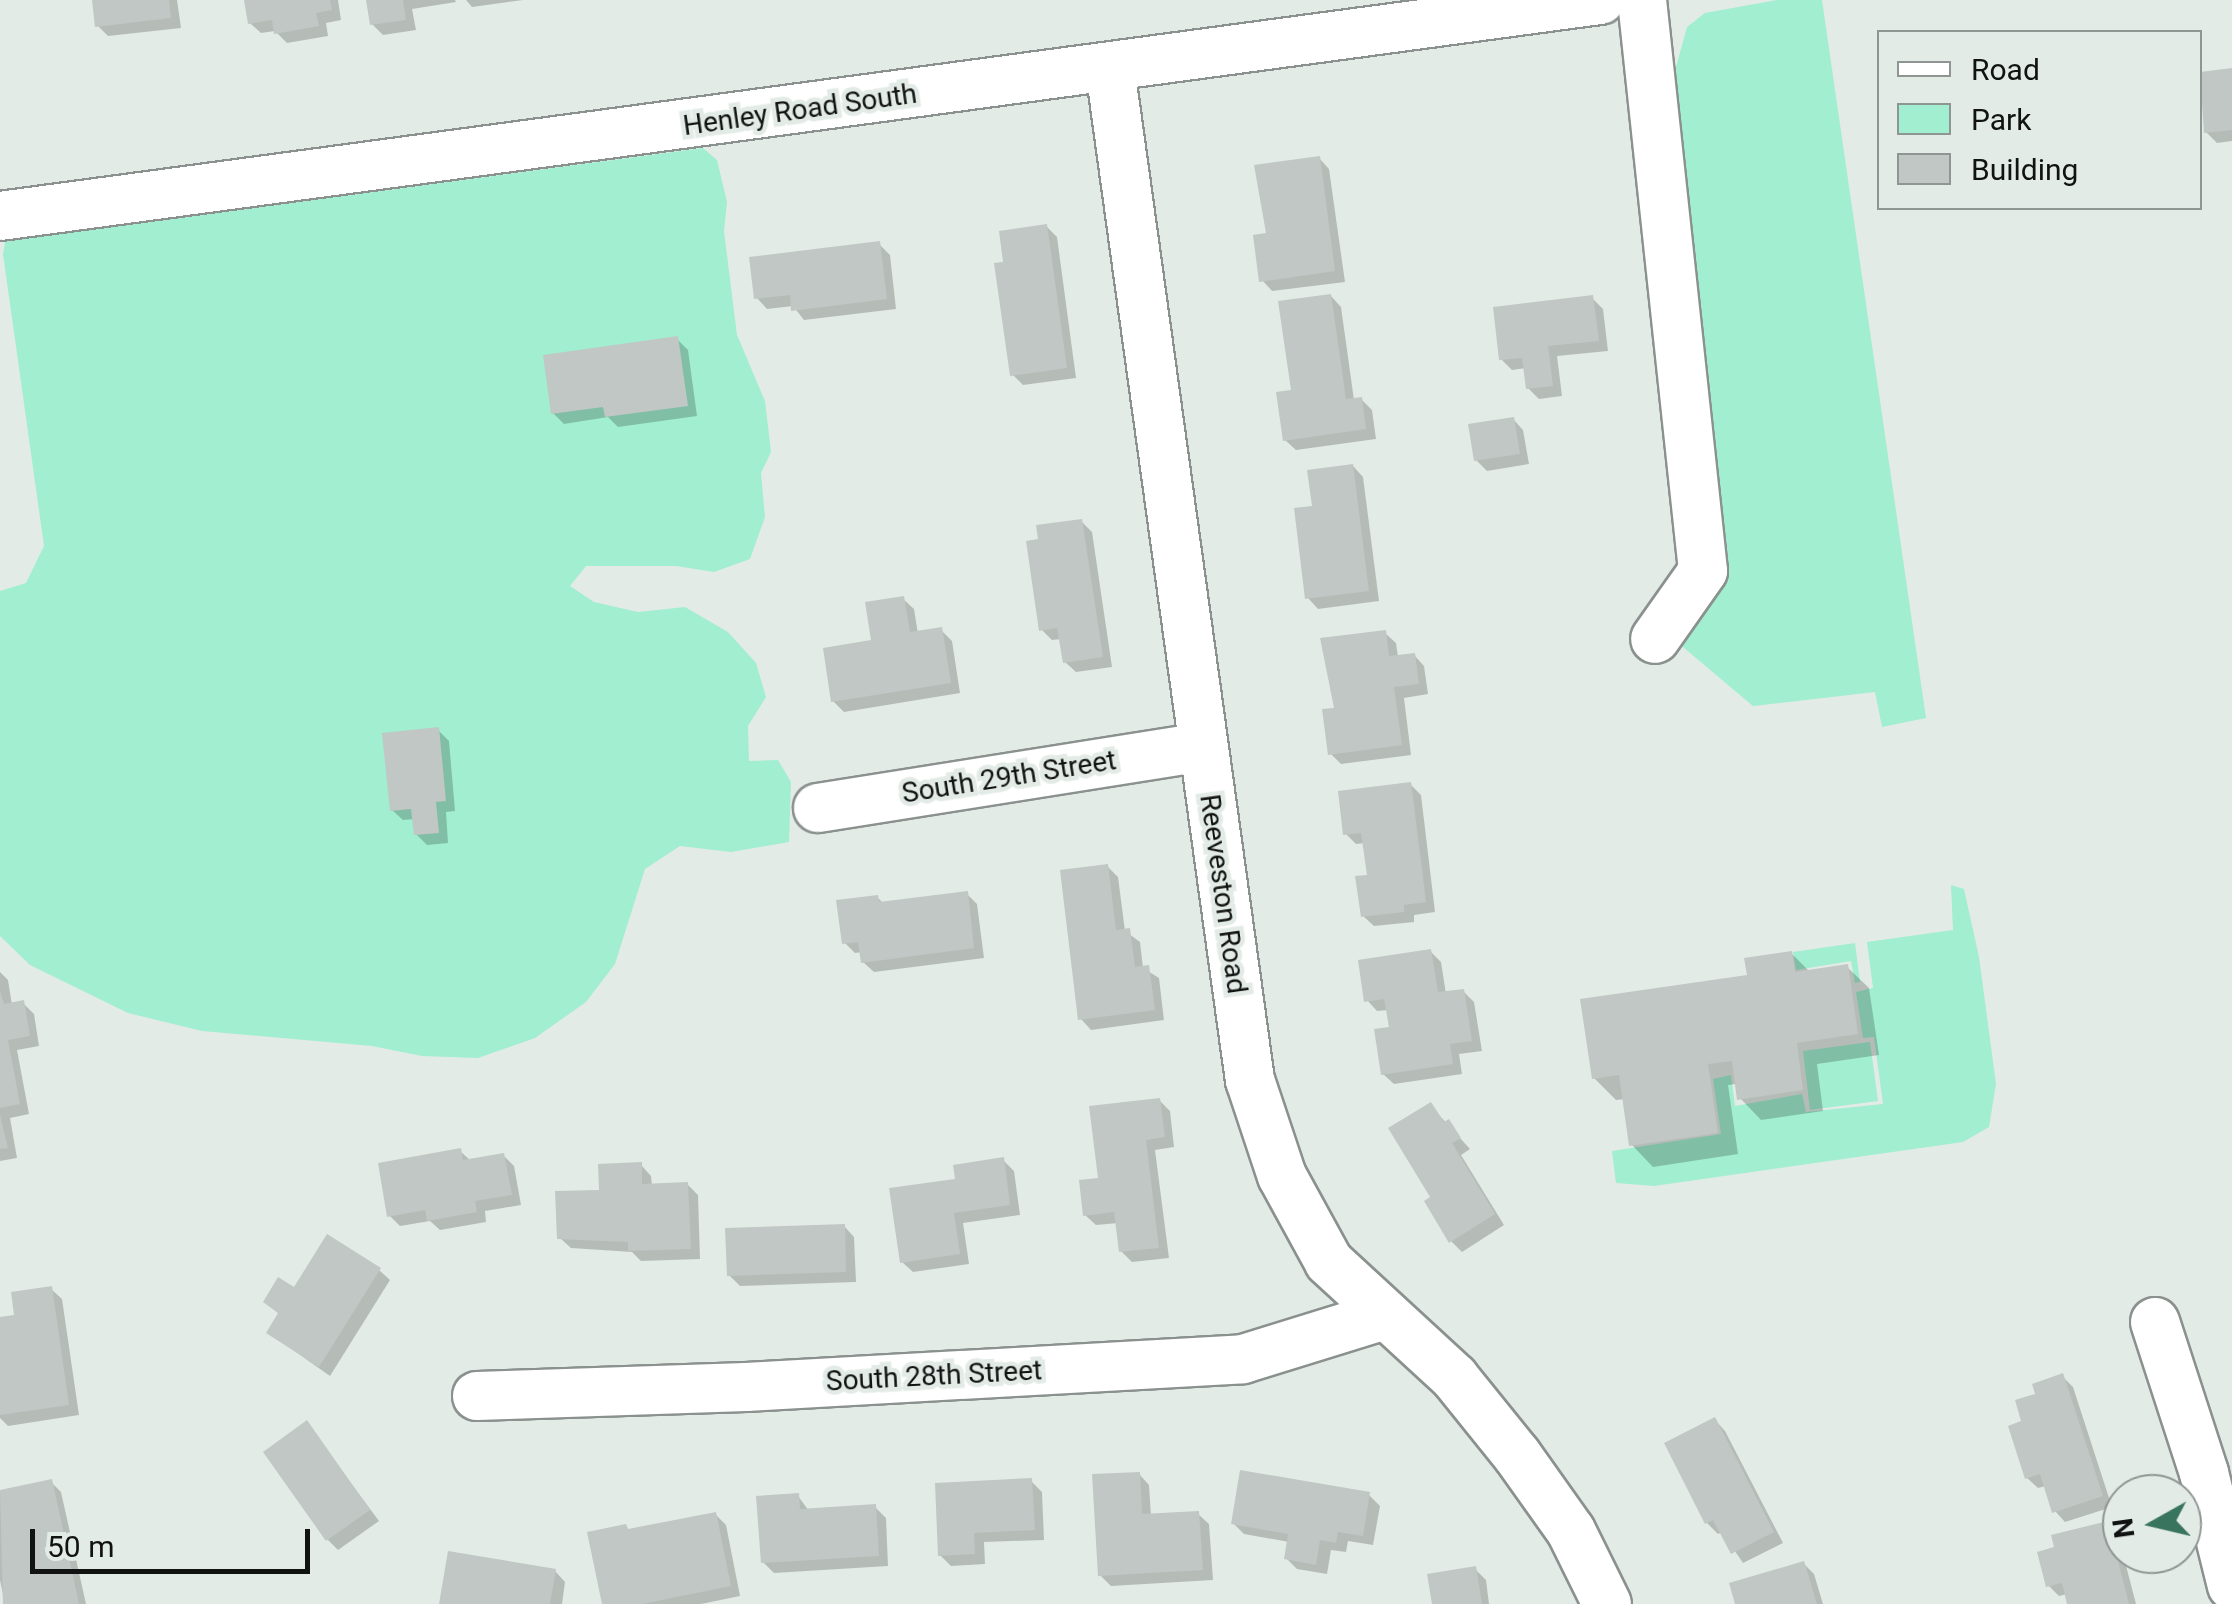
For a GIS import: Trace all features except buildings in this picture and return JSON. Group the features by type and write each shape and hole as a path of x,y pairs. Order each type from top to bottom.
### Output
{"street":[{"name":"Henley Road South","path":"1,212 1110,69 1600,0"},
{"path":"1642,0 1703,571 1656,639"},
{"name":"Reeveston Road","path":"1110,69 1250,1080 1282,1176 1328,1262 1454,1378 1517,1455 1571,1531 1606,1604"},
{"name":"South 29th Street","path":"818,808 1201,747"},
{"name":"South 28th Street","path":"477,1396 746,1387 1244,1358 1385,1315"},
{"path":"2155,1322 2204,1473 2232,1586"}],"green space":[{"path":"1777,0 1822,0 1926,718 1882,727 1875,692 1753,706 1677,642 1702,604 1672,143 1676,67 1687,27 1705,13"},
{"path":"703,148 717,160 727,202 724,231 737,335 765,401 771,452 761,473 765,517 750,559 714,572 676,566 586,566 570,586 594,602 638,612 685,607 728,632 756,663 766,697 748,726 749,761 778,760 791,782 789,842 731,852 680,846 645,869 615,964 586,1002 535,1038 478,1058 422,1056 372,1046 202,1031 128,1013 30,965 0,936 0,591 26,583 44,546 3,254 6,237 68,233"},
{"path":"1951,885 1964,889 1979,957 1996,1084 1989,1127 1963,1142 1654,1186 1616,1183 1612,1151 1721,1134 1713,1079 1731,1075 1735,1106 1802,1094 1806,1112 1883,1104 1874,1037 1863,1038 1856,992 1873,988 1867,942 1953,930"},
{"path":"1855,943 1860,982 1855,983 1851,961 1796,970 1793,952"},
{"path":"1870,1042 1878,1101 1810,1110 1803,1051"}]}
